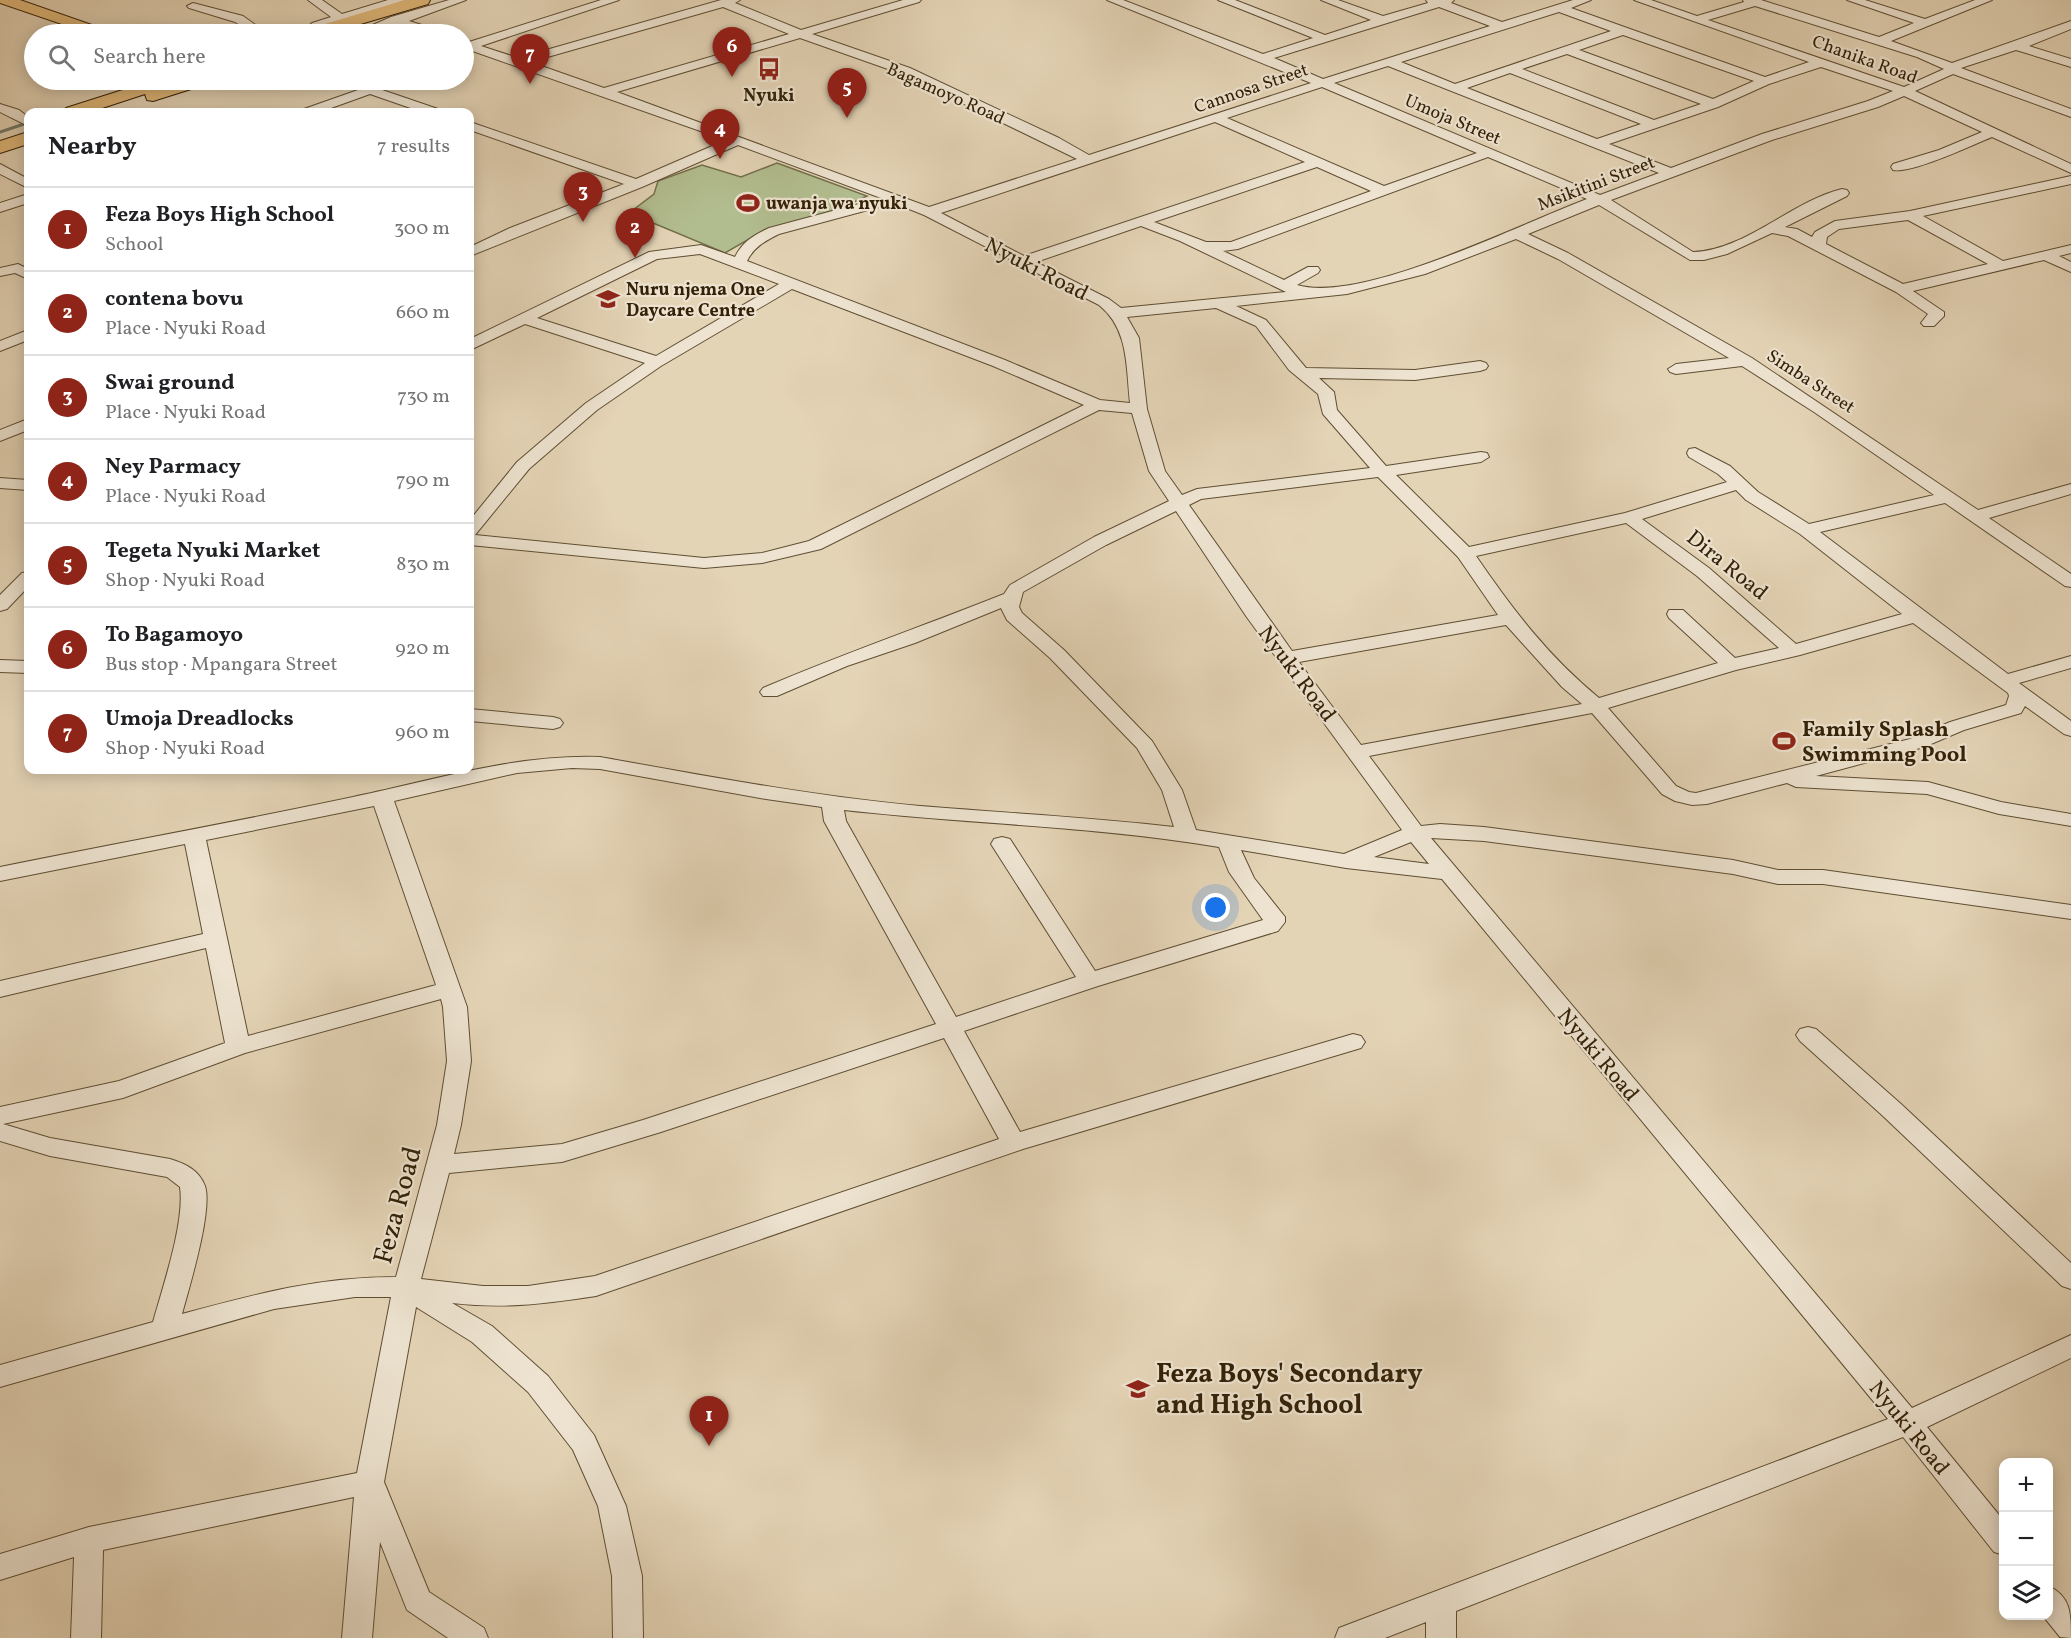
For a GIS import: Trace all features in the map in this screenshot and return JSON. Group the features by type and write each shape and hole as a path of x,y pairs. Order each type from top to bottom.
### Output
{"highway":[{"path":"364,24 386,17 423,0"},
{"path":"354,24 386,17"},
{"path":"85,108 140,90"},
{"path":"115,108 170,90"},
{"path":"0,137 24,129"},
{"path":"0,147 24,139"}],"main road":[{"path":"4,1 74,24"}],"street":[{"path":"314,0 348,24"},
{"path":"351,24 400,0"},
{"path":"386,17 460,0"},
{"path":"474,43 613,0"},
{"path":"604,92 915,0"},
{"name":"Umoja Street","path":"1113,0 1263,58 1601,200 1683,253 1695,257 1707,256 1771,229"},
{"path":"1224,0 1323,38"},
{"path":"1327,0 1342,3 1382,20"},
{"name":"Cannosa Street","path":"929,212 1322,83 1585,0"},
{"name":"Chanika Road","path":"1640,0 1904,91 2071,169"},
{"path":"1853,0 1925,23"},
{"path":"1953,0 1972,6"},
{"path":"1879,41 1986,0"},
{"path":"518,62 729,1"},
{"name":"Bagamoyo Road","path":"729,1 800,34 906,71 1054,141 1088,160"},
{"path":"1263,58 1439,1 1501,26"},
{"path":"1698,19 1752,1 1920,54 1963,75 2071,112"},
{"path":"193,6 239,19 247,24"},
{"path":"1562,9 1621,32 1692,54 1765,81"},
{"path":"386,17 407,24"},
{"name":"Msikitini Street","path":"1118,313 1313,294 1375,285 1420,271 1516,234 1558,214 1767,137 1873,104 1944,75 1957,64 2071,25"},
{"path":"1455,88 1621,32"},
{"path":"2014,45 2071,63"},
{"name":"Nyuki Road","path":"474,48 737,140 929,212 1104,302 1118,313 1131,338 1138,409 1157,471 1287,658 1447,873 1908,1423 1999,1537"},
{"path":"1569,51 1713,104"},
{"path":"1389,62 1672,173"},
{"path":"1596,144 1713,104 1765,81 1823,62"},
{"path":"1510,69 1655,124"},
{"path":"320,108 370,90 422,108"},
{"path":"0,108 24,119"},
{"path":"1218,119 1383,191"},
{"path":"474,127 637,184"},
{"path":"1898,167 1944,153 1993,132"},
{"path":"474,139 489,133"},
{"path":"474,250 514,231 637,184 737,140"},
{"path":"1200,247 1233,246 1488,153"},
{"path":"1023,261 1319,162"},
{"path":"0,168 24,182"},
{"path":"1818,246 1820,235 1835,225 1910,216 2071,180"},
{"path":"1771,229 1787,218 1842,193"},
{"path":"738,264 742,252 757,239 780,229 830,214 862,209 894,198"},
{"path":"0,208 24,199"},
{"path":"1910,216 2000,265"},
{"path":"1142,222 1283,285 1313,294"},
{"path":"1771,229 1792,232 1901,289 1936,312 1936,316 1929,324"},
{"path":"474,236 514,231"},
{"name":"Simba Street","path":"1516,234 1563,256 1746,362 1820,409 2071,582"},
{"path":"474,343 654,255 700,249 999,363 1097,405 1138,409"},
{"path":"1901,289 2071,249"},
{"path":"2046,255 2071,268"},
{"path":"0,272 24,269"},
{"path":"1283,285 1300,279 1313,270"},
{"path":"474,526 529,458 586,410 657,361 790,284"},
{"path":"1218,303 1262,323 1301,373 1326,392 1329,411 1382,471 1465,554 1509,620 1569,683 1595,705 1669,790 1677,795 1690,799 1707,798 1917,743 1957,726 2014,709 2019,696 2011,685"},
{"path":"522,318 657,361"},
{"path":"0,346 24,337"},
{"path":"1676,369 1746,362"},
{"path":"1301,373 1415,375 1480,366"},
{"path":"474,540 704,563 762,558 815,545 1097,405"},
{"path":"0,436 24,426"},
{"path":"1695,453 1724,470 1752,496 1806,530 1916,616 2071,730"},
{"path":"1187,835 1172,790 1145,745 1057,654 1014,616 1010,607 1011,598 1016,590 1026,582 1100,541 1197,494 1481,457"},
{"path":"0,483 24,485"},
{"path":"1465,554 1629,517 1738,484"},
{"path":"1976,516 2071,489"},
{"path":"1806,530 1949,497"},
{"name":"Dira Road","path":"1629,517 1703,572 1793,651"},
{"path":"0,605 24,581"},
{"path":"770,692 840,662 908,639 1011,598"},
{"path":"1676,614 1731,665"},
{"path":"1357,752 1575,712 1731,665 1793,651 1916,616"},
{"path":"1287,658 1509,620"},
{"path":"2011,685 2071,662"},
{"path":"0,666 24,668"},
{"path":"474,715 553,723"},
{"path":"0,874 382,798 500,770 544,762 572,760 832,802 919,812 1105,825 1187,835 1346,861 1447,873"},
{"path":"1774,780 1928,788 1999,808 2071,820"},
{"name":"Feza Road","path":"357,1638 370,1482 406,1287 449,1125 459,1061 455,1007 382,798"},
{"path":"832,802 835,821 1014,1143"},
{"path":"1346,861 1415,833 1440,831 1484,834 1733,867 1778,877 1823,877 2071,912"},
{"path":"194,835 238,1047"},
{"path":"439,1165 561,1153 652,1126 1090,981 1273,924 1274,917 1239,870 1230,854 1228,842"},
{"path":"1002,844 1090,981"},
{"path":"0,989 215,939"},
{"path":"0,1116 123,1089 238,1047 449,989"},
{"path":"1808,1035 1892,1110 2071,1278"},
{"path":"0,1376 274,1299 356,1287 406,1287 483,1296 528,1296 596,1286 1014,1143 1353,1042"},
{"path":"0,1132 50,1147 170,1168 185,1176 193,1189 192,1210 165,1329"},
{"path":"406,1287 482,1334 538,1384 584,1443 612,1506 627,1576 628,1638"},
{"path":"1350,1638 1908,1423 2071,1346"},
{"path":"0,1567 90,1540 370,1482 418,1601 473,1638"},
{"path":"86,1638 90,1540"},
{"path":"1441,1602 1441,1638"},
{"path":"2053,1604 2071,1627"}],"green space":[{"name":"uwanja wa nyuki","path":"777,163 867,196 839,209 763,231 725,253 629,213 654,194 658,181 702,165 741,177"}],"waterway":[{"path":"0,132 24,124"}],"place":[{"name":"Nyuki","path":"769,69"},
{"name":"To Bagamoyo","path":"732,77"},
{"name":"Umoja Dreadlocks","path":"530,84"},
{"name":"Tegeta Nyuki Market","path":"847,118"},
{"name":"Ney Parmacy","path":"720,159"},
{"name":"uwanja wa nyuki","path":"748,203"},
{"name":"Swai ground","path":"583,222"},
{"name":"contena bovu","path":"635,258"},
{"name":"Nuru njema One Daycare Centre","path":"608,299"},
{"name":"Family Splash Swimming Pool","path":"1784,741"},
{"name":"Feza Boys' Secondary and High School","path":"1138,1389"},
{"name":"Feza Boys High School","path":"709,1446"}]}
